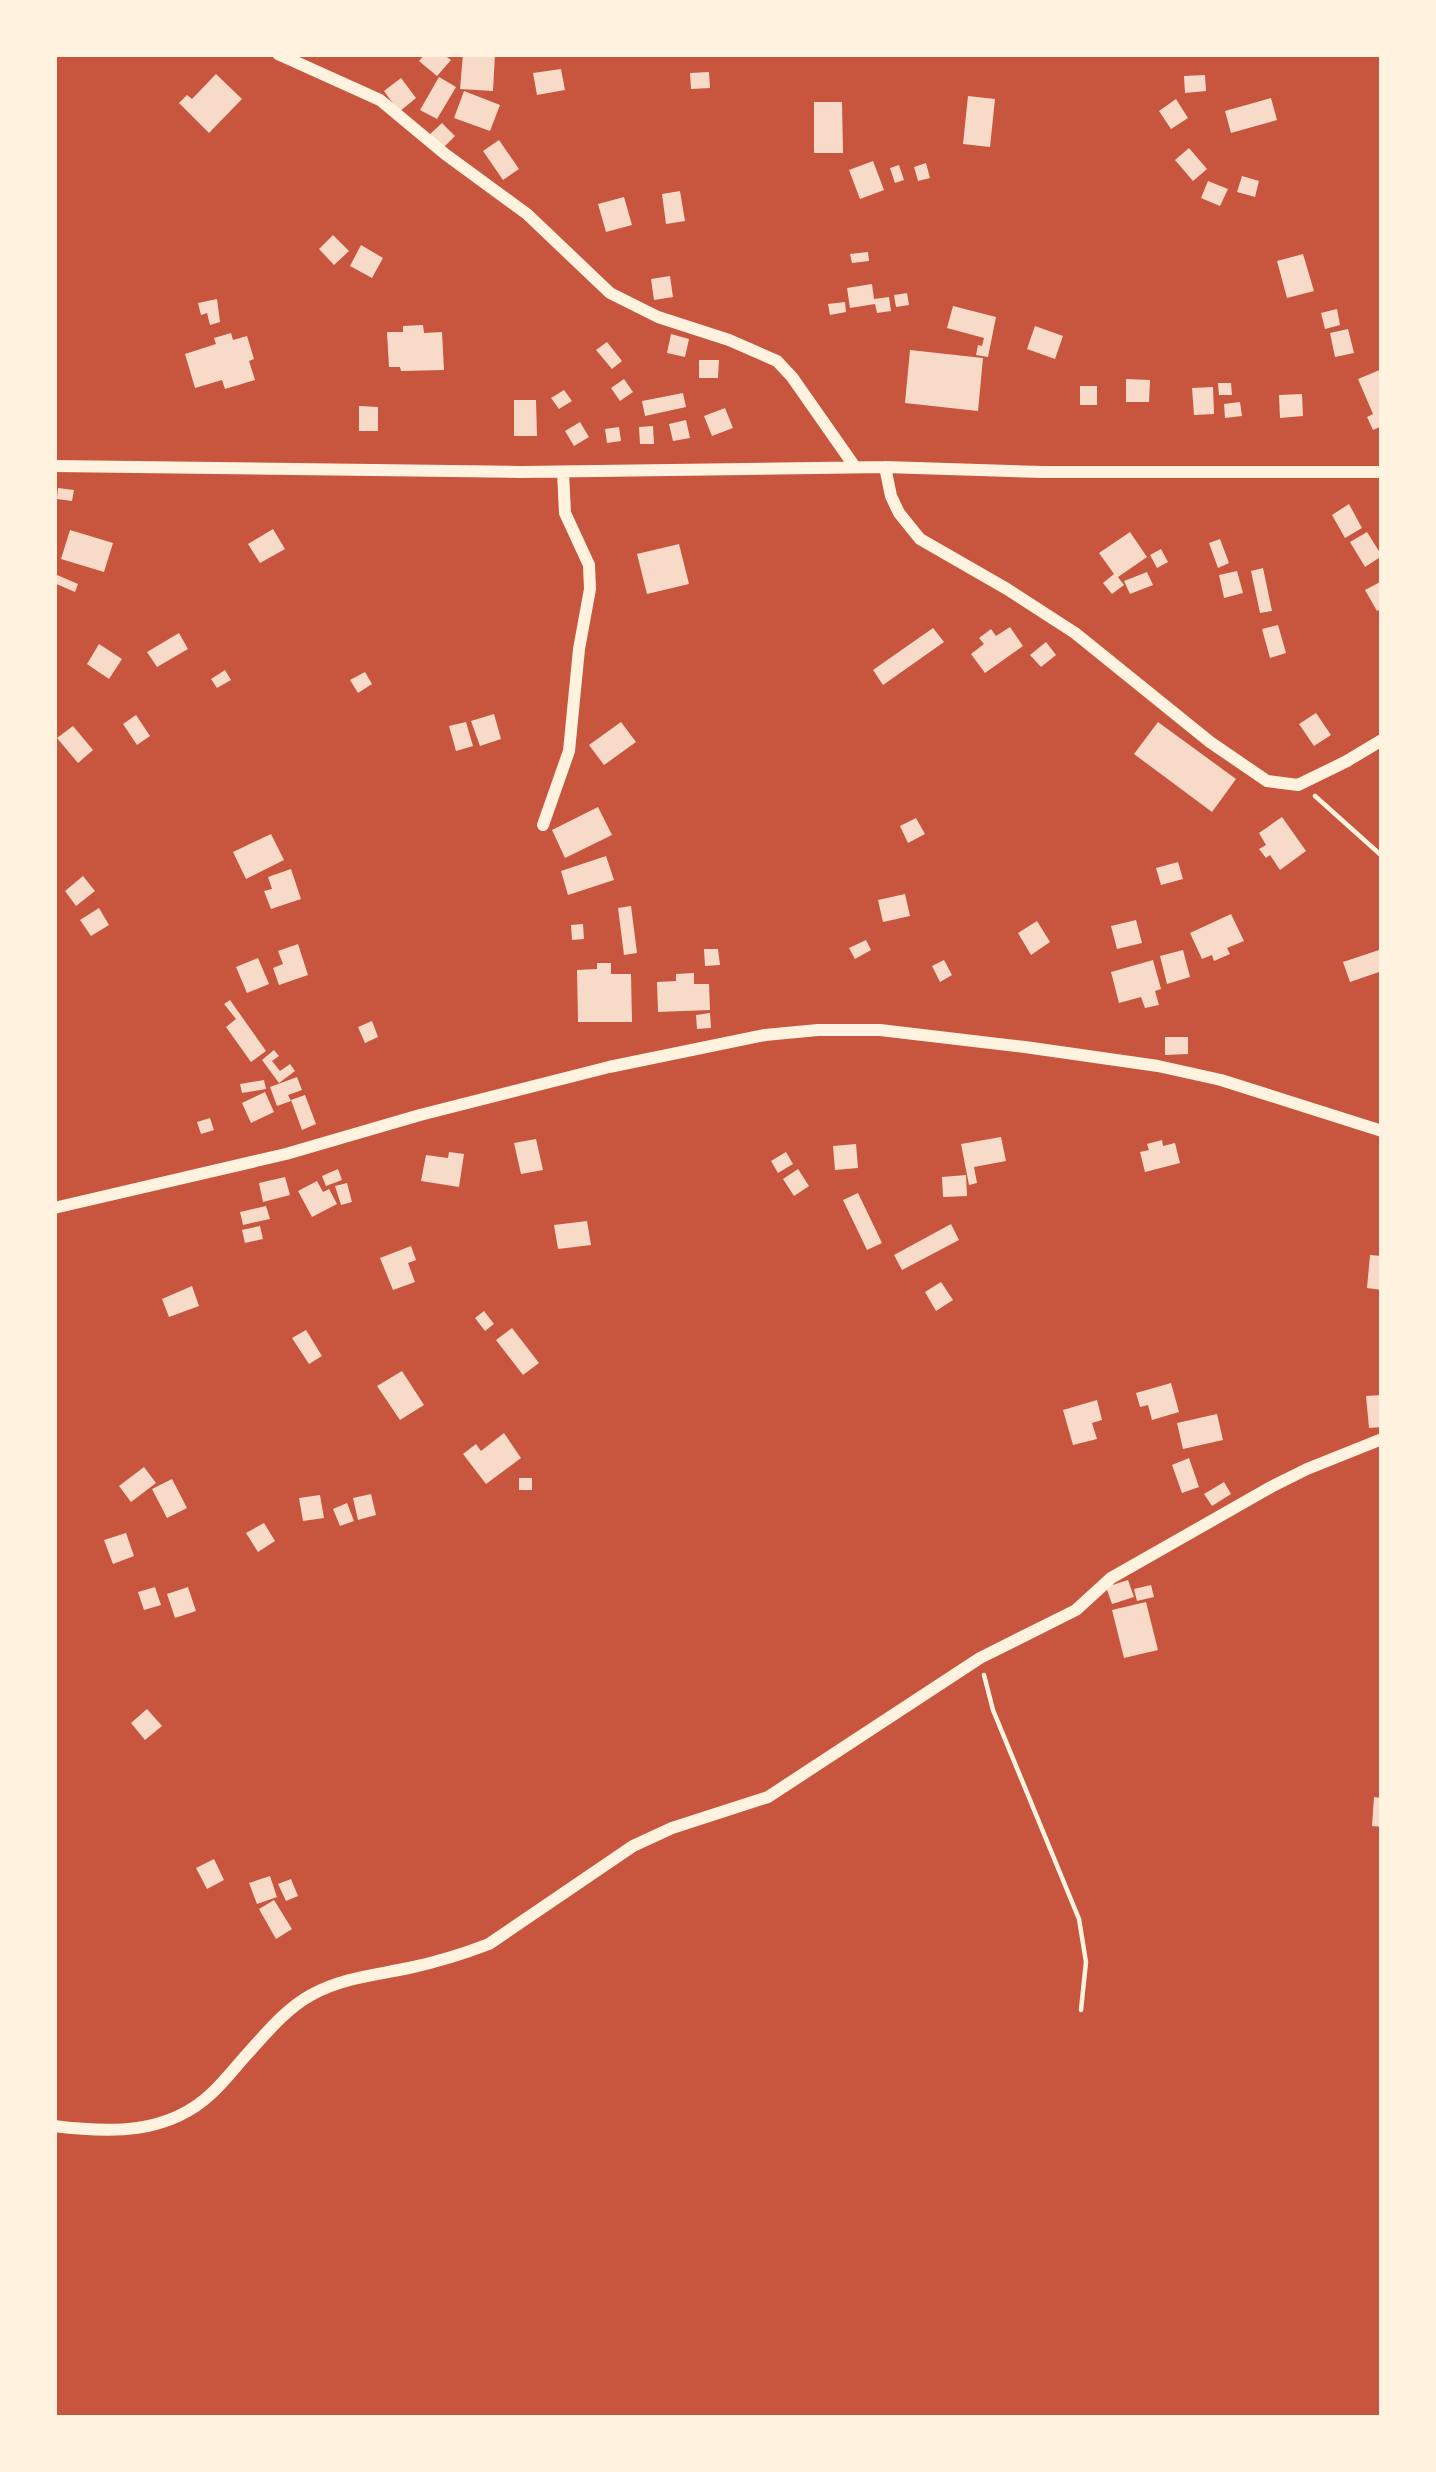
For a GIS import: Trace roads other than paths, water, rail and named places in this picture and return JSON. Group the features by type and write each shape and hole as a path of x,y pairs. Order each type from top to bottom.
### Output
{"street":[{"path":"278,54 386,104 527,214 610,293 658,317 777,361 855,467"},
{"path":"54,466 563,472 855,467 1382,472"},
{"path":"884,467 899,513 920,538 1075,633 1210,742 1267,781 1298,785 1382,740"},
{"path":"543,825 569,751 590,590 589,565 565,514 563,472"},
{"path":"54,1208 286,1154 608,1067 765,1035 818,1030 880,1030 1158,1066 1221,1080 1382,1130"},
{"path":"54,2126 125,2132 173,2118 212,2093 272,2026 312,1995 347,1979 411,1968 489,1944 633,1846 672,1828 768,1797 980,1658 1063,1618 1112,1578 1271,1487 1382,1439"}]}
